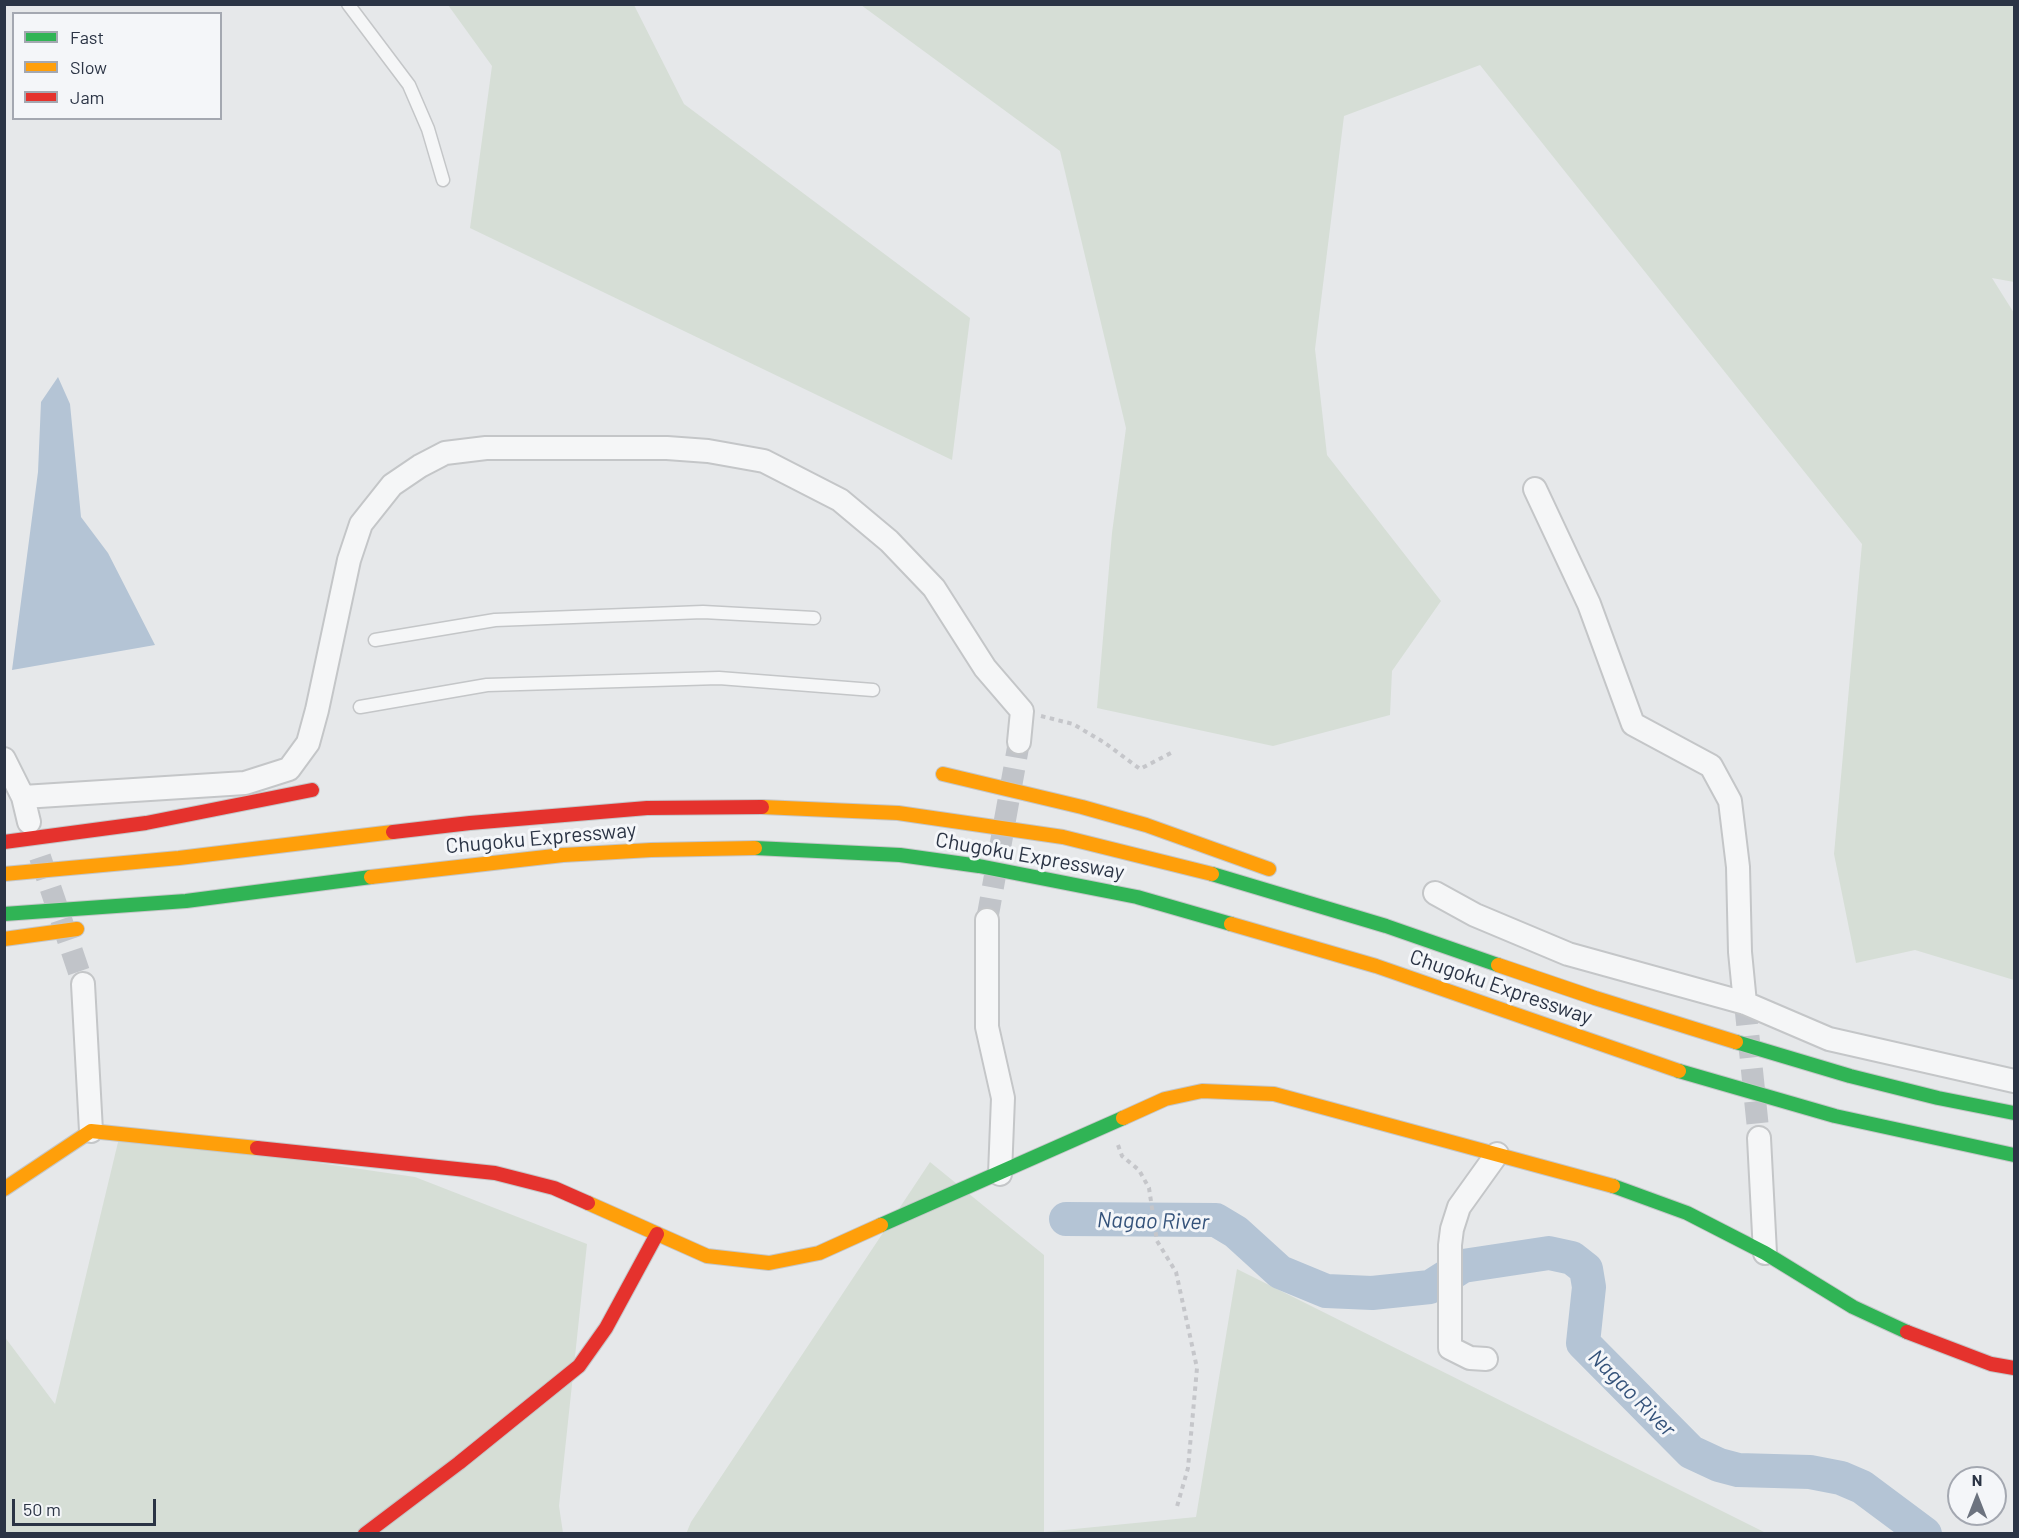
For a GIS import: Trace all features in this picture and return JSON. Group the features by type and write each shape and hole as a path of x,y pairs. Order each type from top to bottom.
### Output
{"main road":[{"path":"943,774 1082,807 1146,825 1280,873"},
{"path":"4,842 146,823 312,790"},
{"name":"Chugoku Expressway","path":"4,874 167,860 393,831 563,814 733,806 898,813 1063,837 1225,877 1798,1061 1938,1098 2014,1113"},
{"name":"Chugoku Expressway","path":"4,914 186,900 563,855 725,848 900,855 979,866 1137,897 1212,917 1376,966 1671,1068 1751,1093 1835,1116 2014,1155"},
{"path":"151,918 378,876"},
{"path":"1334,896 1474,956"},
{"path":"4,939 95,927"},
{"path":"4,1189 91,1131 495,1173 554,1188 706,1256 769,1263 819,1253 1165,1099 1202,1091 1274,1094 1604,1183 1687,1213 1765,1253 1853,1307 1882,1321 1990,1364 2014,1368"},
{"path":"365,1533 459,1463 579,1366 606,1328 657,1234"}],"street":[{"path":"23,797 245,783 288,769 308,743 349,560 361,524 392,485 420,466 445,453 486,448 667,448 708,451 764,461 840,500 888,541 934,588 985,669 1022,711 1019,742"},
{"path":"1535,489 1589,604 1634,724 1711,766 1730,801 1738,867 1740,952 1745,1003"},
{"path":"4,759 23,797 29,822"},
{"path":"1435,893 1475,915 1568,954 1745,1003 1829,1039 2014,1081"},
{"path":"987,920 987,1027 1003,1098 1000,1174"},
{"path":"83,984 91,1131"},
{"path":"1759,1138 1765,1253"},
{"path":"1486,1359 1470,1358 1450,1348 1450,1245 1459,1207 1497,1154"}],"lane":[{"path":"348,4 409,85 428,129 443,180"},
{"path":"375,640 495,620 703,612 814,618"},
{"path":"360,707 498,685 719,678 873,690"}],"path":[{"path":"1022,711 1072,724 1105,742 1140,769 1171,753"},
{"path":"1110,1124 1122,1156 1139,1170 1149,1188 1157,1241 1176,1272 1197,1368 1188,1468 1176,1510"}],"shaded area":[{"path":"448,5 634,5 684,104 970,318 952,460 470,228 492,66"},
{"path":"861,5 2014,5 2014,282 1992,278 2014,313 2014,980 1915,950 1856,963 1834,854 1862,544 1480,65 1344,116 1315,349 1327,455 1441,601 1392,671 1390,715 1273,746 1097,708 1112,533 1126,428 1060,151"},
{"path":"120,1134 415,1177 587,1244 559,1506 563,1533 5,1533 4,1336 55,1404"},
{"path":"930,1162 1044,1255 1044,1532 1196,1517 1237,1269 1766,1533 686,1534 691,1522"}],"water":[{"path":"58,377 70,404 81,517 108,553 155,645 12,670 38,472 41,402"}],"waterway":[{"name":"Nagao River","path":"1066,1219 1216,1220 1236,1232 1280,1272 1326,1291 1372,1293 1430,1287 1463,1266 1549,1253 1572,1258 1586,1269 1589,1287 1583,1343 1691,1452 1719,1465 1738,1470 1810,1472 1841,1478 1862,1487 1925,1534"}],"tunnel":[{"path":"987,920 1019,742"},
{"path":"40,857 83,984"},
{"path":"1745,1003 1759,1138"}],"traffic: fast":[{"path":"755,848 900,855 979,866 1137,897 1231,924"},
{"path":"1212,874 1386,926 1498,965"},
{"path":"4,914 186,901 371,877"},
{"path":"1736,1042 1850,1076 1938,1098 2014,1113"},
{"path":"1679,1071 1835,1116 2014,1155"},
{"path":"881,1225 1123,1118"},
{"path":"1613,1186 1687,1213 1765,1253 1853,1307 1907,1332"}],"traffic: slow":[{"path":"943,774 1082,807 1146,825 1269,869"},
{"path":"762,807 898,813 1063,837 1212,874"},
{"path":"4,874 179,858 393,832"},
{"path":"371,877 563,855 755,848"},
{"path":"1231,924 1376,966 1679,1071"},
{"path":"4,939 77,929"},
{"path":"1498,965 1736,1042"},
{"path":"1123,1118 1165,1099 1202,1091 1274,1094 1613,1186"},
{"path":"4,1189 91,1131 257,1148"},
{"path":"588,1203 707,1256 769,1263 819,1253 881,1225"}],"traffic: jam":[{"path":"4,842 146,823 312,790"},
{"path":"393,832 647,808 762,807"},
{"path":"257,1148 495,1173 554,1188 588,1203"},
{"path":"365,1534 459,1463 579,1366 606,1328 657,1234"},
{"path":"1907,1332 1991,1364 2014,1368"}]}
